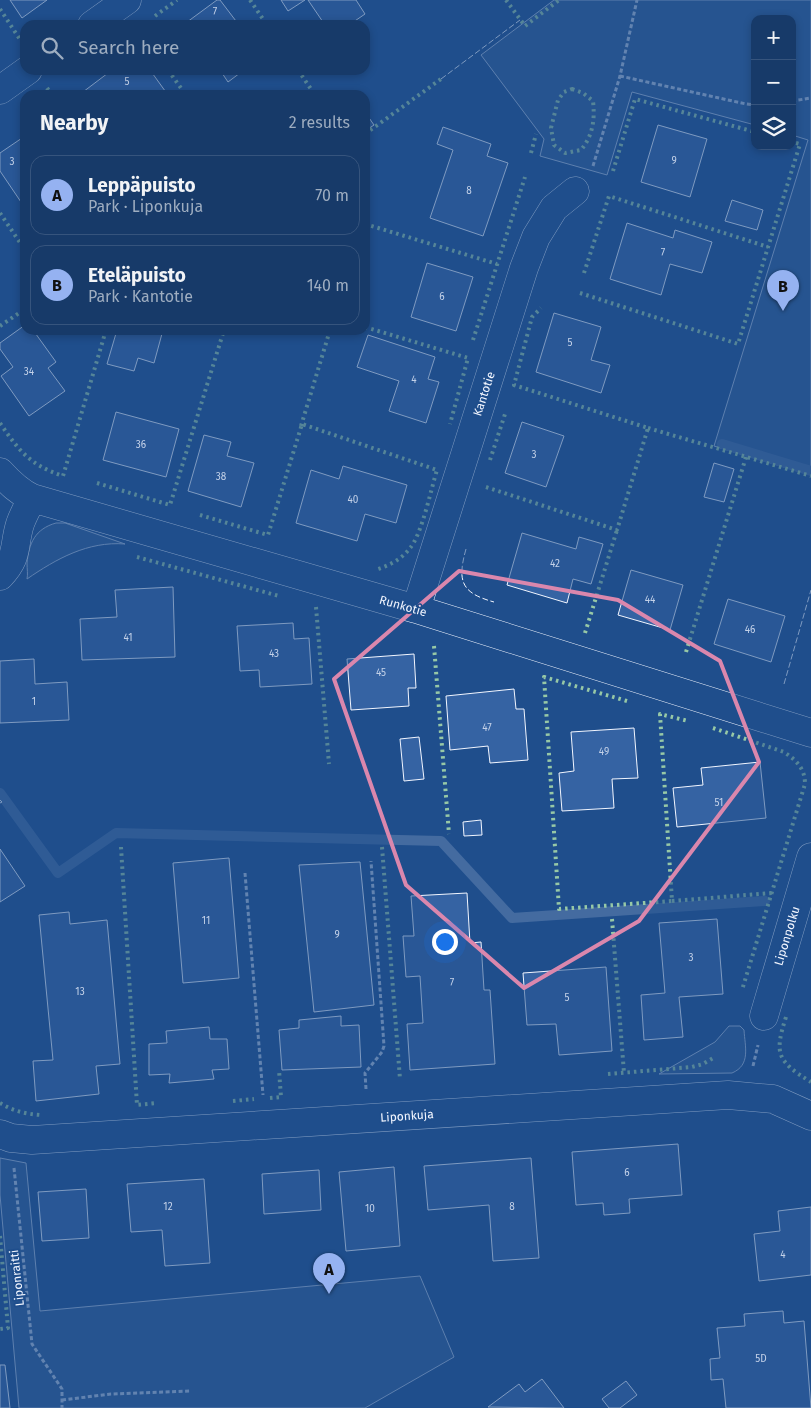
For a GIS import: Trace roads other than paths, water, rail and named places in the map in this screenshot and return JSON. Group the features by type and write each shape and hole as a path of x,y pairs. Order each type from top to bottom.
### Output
{"street":[{"path":"99,20 127,0"},
{"path":"0,90 21,75"},
{"name":"Kantotie","path":"416,609 524,268 536,238 554,208 575,191"},
{"name":"Runkotie","path":"0,472 10,483 32,498 416,609 811,734"},
{"path":"0,576 12,561 20,525 32,498"},
{"name":"Liponpolku","path":"764,1016 811,857"},
{"name":"Liponkuja","path":"6,1136 32,1140 728,1095 773,1099 811,1116"}],"waterway":[{"path":"722,444 811,471"},
{"path":"0,793 58,873 116,833 441,841 512,918 765,901"}],"place":[{"name":"Eteläpuisto","path":"783,311"},
{"name":"Leppäpuisto","path":"329,1294"}]}
